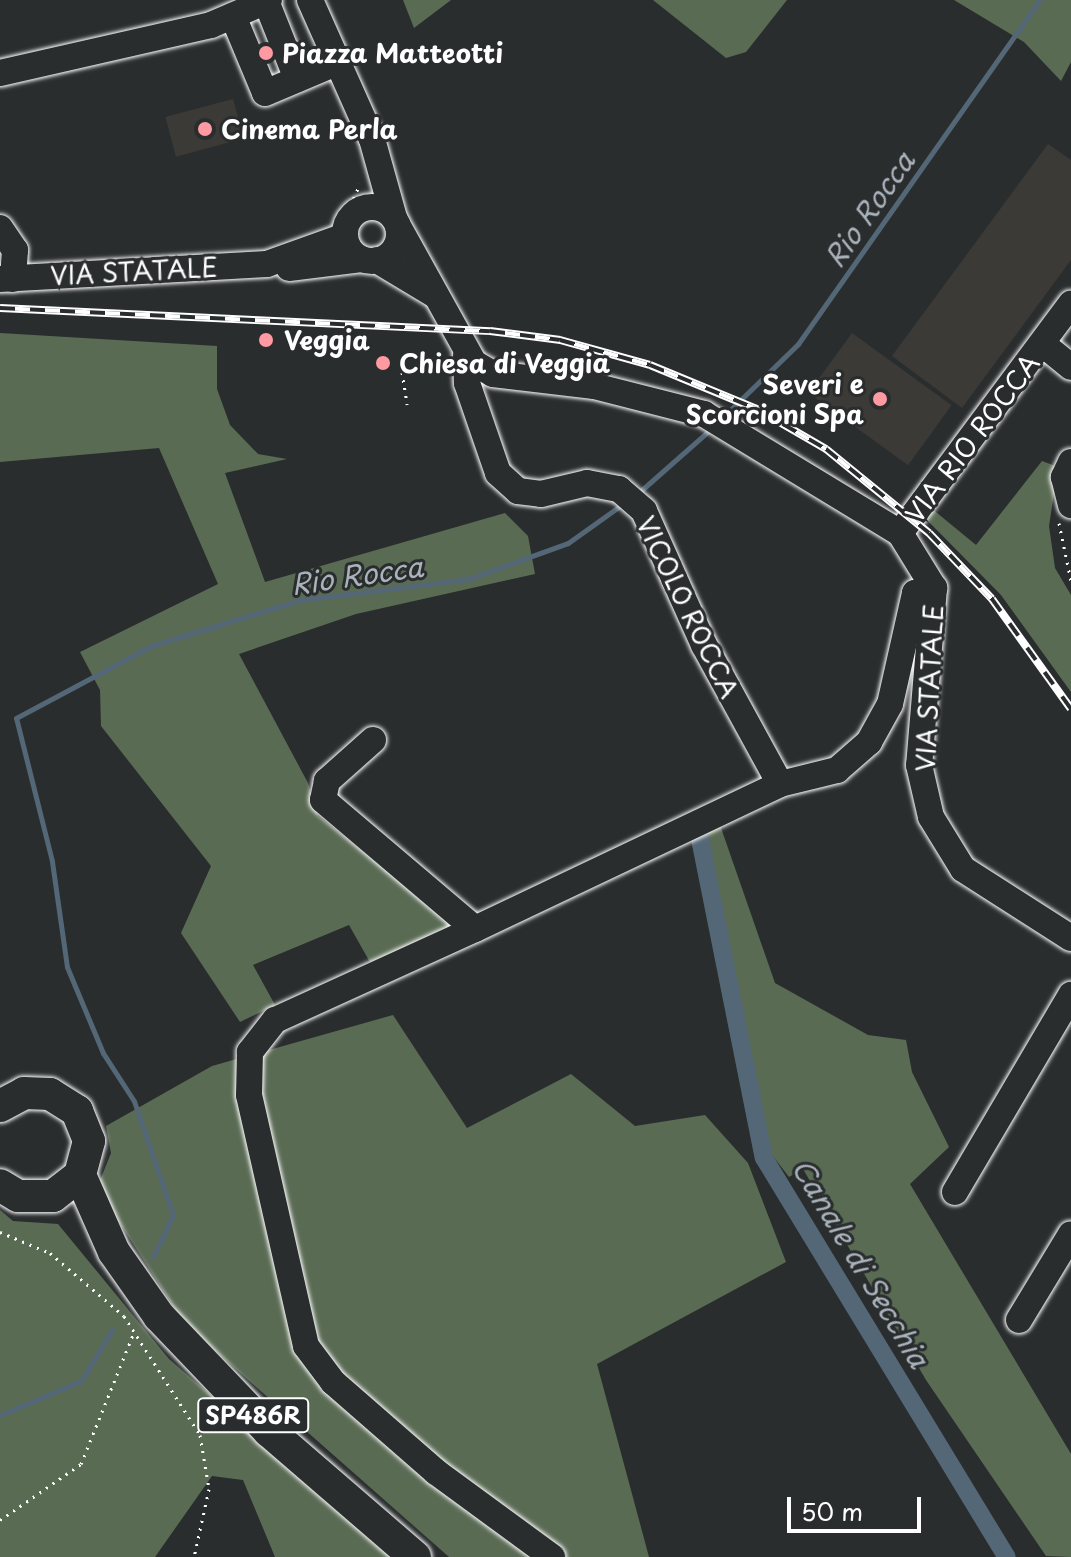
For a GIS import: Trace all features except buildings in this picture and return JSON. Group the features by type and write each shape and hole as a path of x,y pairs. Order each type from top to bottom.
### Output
{"main road":[{"path":"0,1185 18,1196 53,1196 80,1175 89,1141 77,1111 50,1094 4,1095"},
{"name":"SP486R","path":"80,1175 114,1252"},
{"name":"SP486R","path":"53,1196 114,1252 211,1374 415,1557"}],"street":[{"path":"310,0 393,198 396,222 392,251 369,259"},
{"path":"0,73 233,16 268,1 297,79"},
{"path":"233,16 265,93 336,63"},
{"path":"347,223 368,180 362,128"},
{"path":"347,223 373,207 396,222 442,301 466,356"},
{"path":"347,223 369,259 411,275 442,301"},
{"name":"VIA STATALE","path":"6,279 267,264 347,223"},
{"path":"0,228 15,250 6,279"},
{"name":"VIA STATALE","path":"267,264 276,269 369,259"},
{"name":"VIA RIO ROCCA","path":"900,533 1044,345 1071,304"},
{"path":"1044,345 1071,367"},
{"name":"VIA STATALE","path":"466,356 493,374 594,386 704,414 735,429 900,533 934,588 919,765 931,817 963,869 1071,938"},
{"name":"VICOLO ROCCA","path":"466,356 467,383 498,473 518,491 541,494 587,483 619,489 644,511 704,645 780,784"},
{"path":"1068,501 1071,462"},
{"path":"552,1557 436,1472 333,1382 306,1346 249,1095 250,1052 275,1020 780,784 837,770 869,742 890,704 915,593 934,588"},
{"path":"373,740 327,781 323,800 475,929"},
{"path":"955,1192 1071,995"},
{"path":"1019,1320 1071,1234"}],"path":[{"path":"347,223 357,197 361,172"},
{"path":"402,372 407,405"},
{"path":"1068,501 1061,557 1071,581"},
{"path":"0,1232 50,1253 134,1332 206,1450 209,1489 194,1557"},
{"path":"0,1520 81,1464 134,1332"}],"shaded area":[{"name":"Cinema Perla","path":"233,99 244,139 176,157 165,117"},
{"path":"1048,144 1071,160 1071,260 962,408 892,356"},
{"name":"Severi e Scorcioni Spa","path":"852,333 952,405 908,465 809,393"}],"green space":[{"path":"403,0 451,0 414,28"},
{"path":"653,0 787,0 746,52 726,58"},
{"path":"954,0 1071,0 1071,62 1061,81 1024,42"},
{"path":"0,333 217,346 217,389 230,425 258,454 287,459 225,473 265,582 505,513 528,536 535,574 356,614 239,654 308,783 318,816 458,927 371,964 349,925 253,965 275,1005 240,1022 181,933 211,866 101,726 100,690 80,652 218,584 159,448 0,462"},
{"path":"1042,461 1058,467 1049,526 1055,568 1071,595 1071,692 1001,595 925,518 931,508 976,545"},
{"path":"720,825 775,983 868,1035 906,1040 912,1072 949,1147 910,1184 1071,1454 1071,1557 1046,1556 926,1380 803,1169 789,1177 769,1151 705,828"},
{"path":"393,1015 467,1128 571,1074 635,1126 705,1115 748,1163 786,1262 597,1364 649,1557 449,1557 185,1324 97,1188 111,1153 106,1126 212,1066"},
{"path":"0,1210 13,1221 58,1224 169,1359 398,1557 275,1557 243,1480 212,1476 155,1557 0,1557"}],"waterway":[{"name":"Rio Rocca","path":"725,415 798,344 1040,0"},
{"name":"Rio Rocca","path":"636,495 712,428"},
{"name":"Rio Rocca","path":"153,1257 173,1215 134,1101 103,1053 67,967 52,861 16,718 151,646 300,600 468,579 568,543 624,503"},
{"name":"Canale di Secchia","path":"699,834 764,1158 1007,1557"},
{"name":"Rio Rocca","path":"0,1415 81,1381 112,1330"}],"railway":[{"path":"0,308 490,331 560,340 650,365 757,409 826,449 929,533 992,599 1071,709"}],"place":[{"name":"Piazza Matteotti","path":"266,53"},
{"name":"Cinema Perla","path":"205,129"},
{"name":"Veggia","path":"266,340"},
{"name":"Chiesa di Veggia","path":"383,363"},
{"name":"Severi e Scorcioni Spa","path":"880,399"}]}
